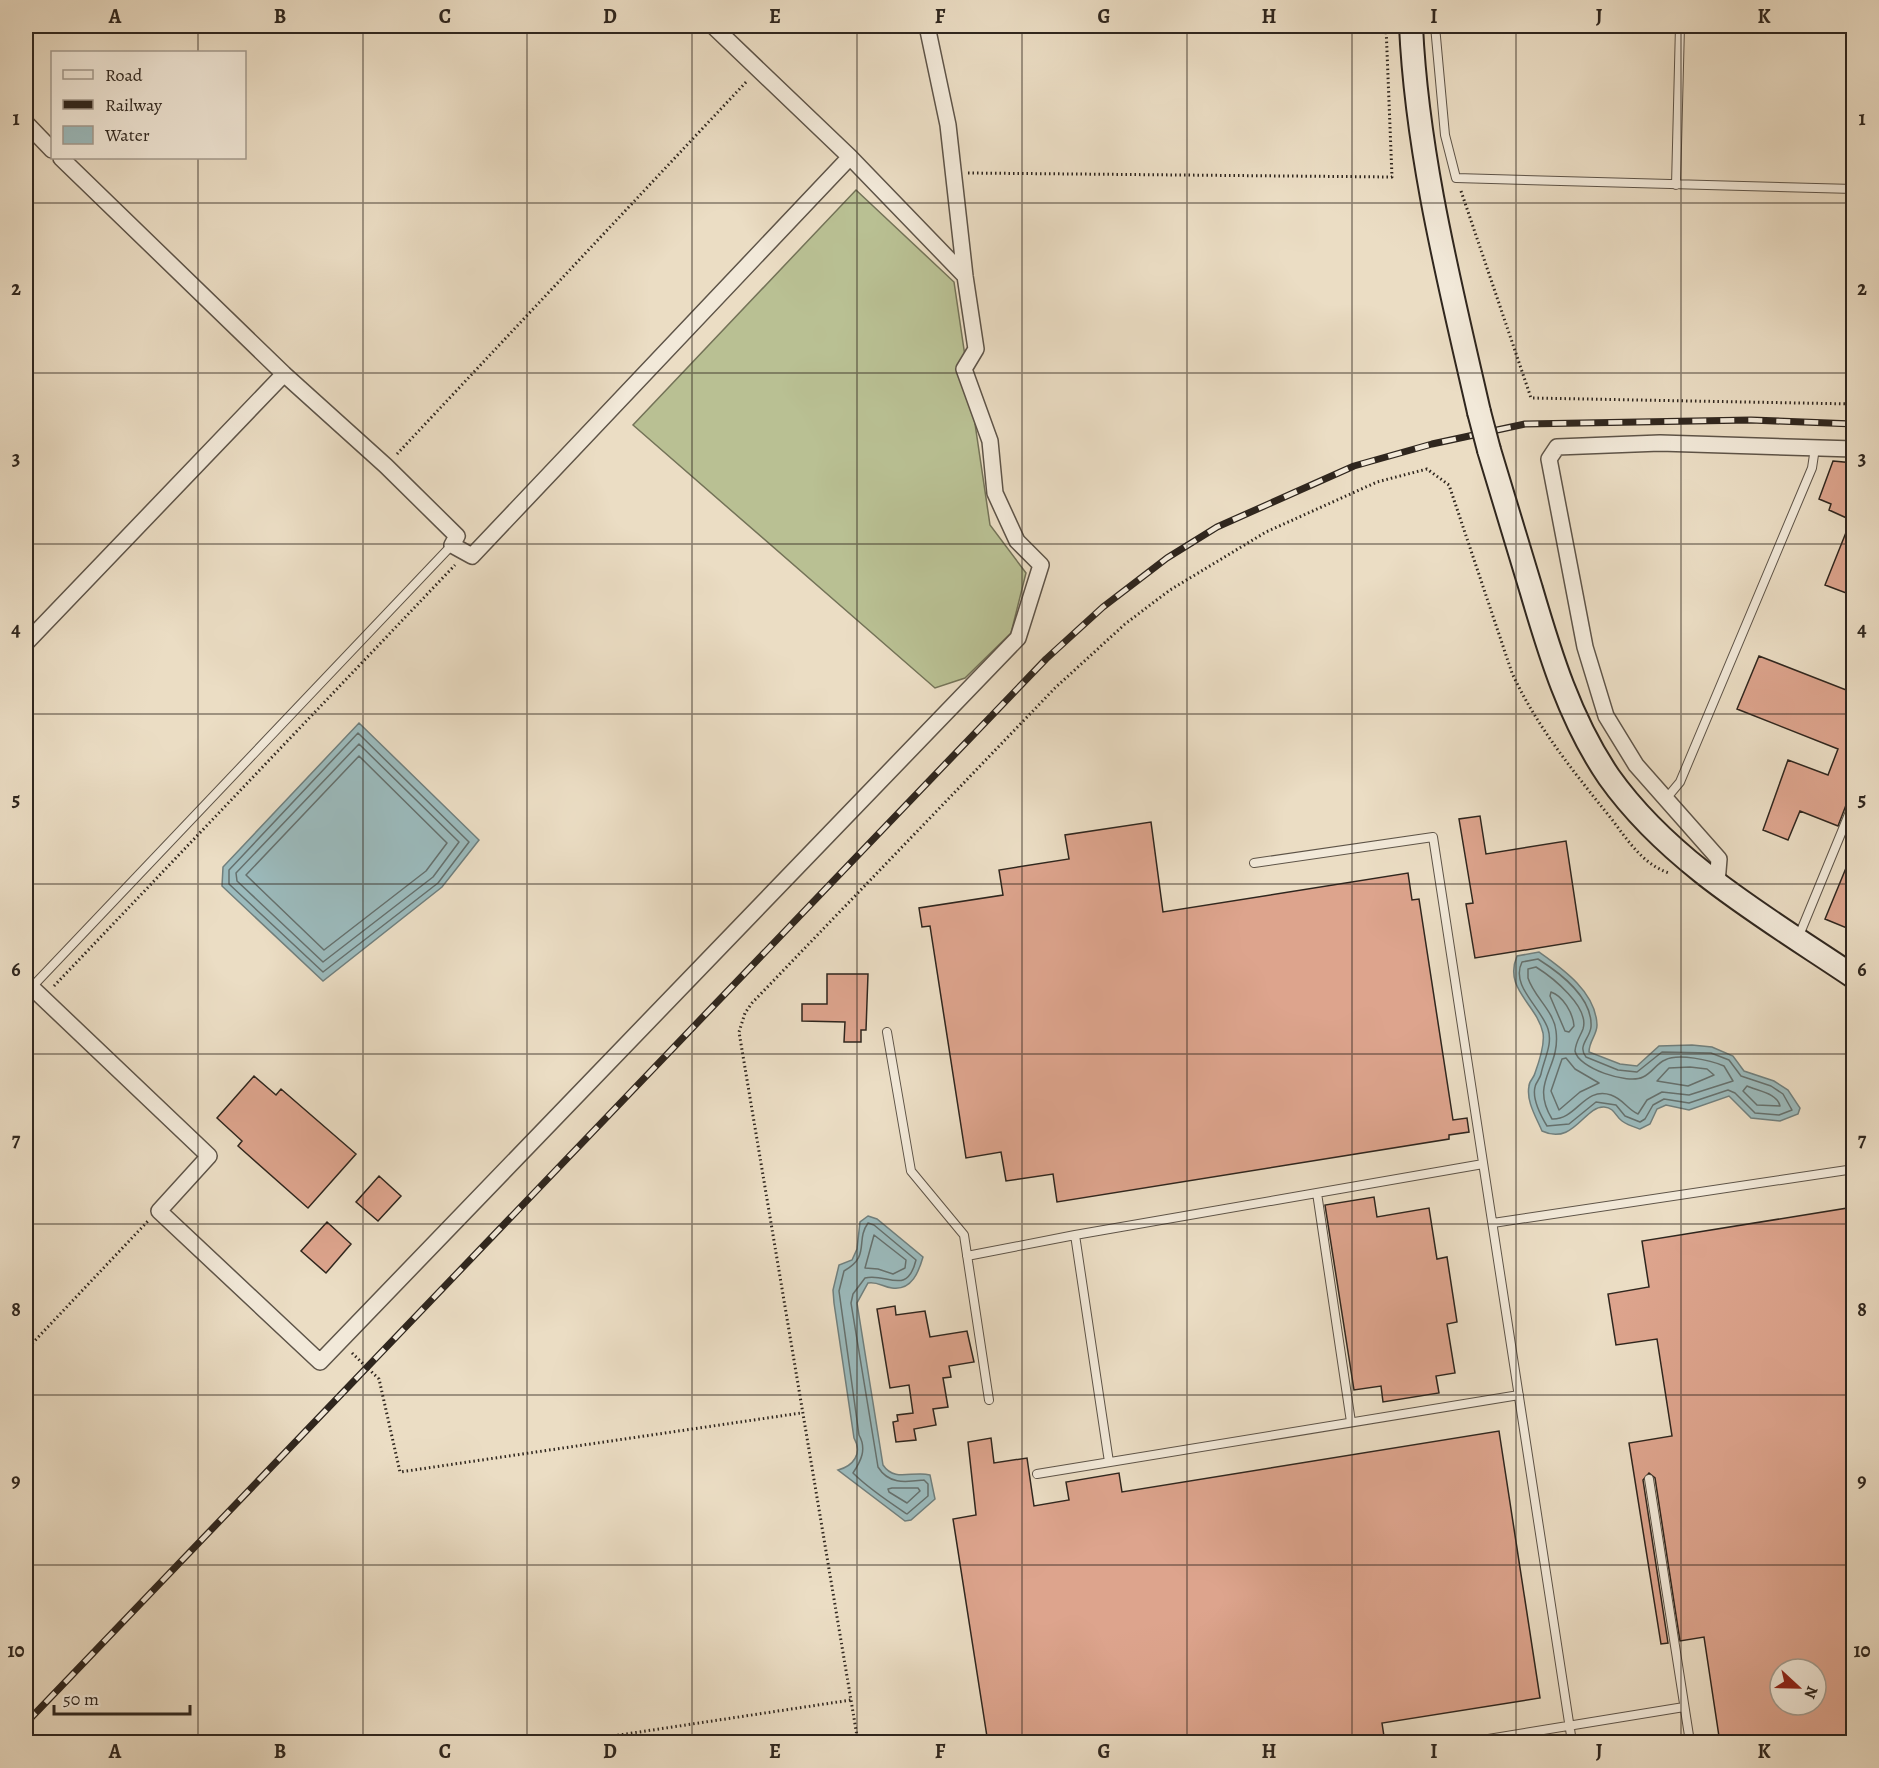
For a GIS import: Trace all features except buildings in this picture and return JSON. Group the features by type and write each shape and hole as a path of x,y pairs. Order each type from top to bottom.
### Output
{"street":[{"path":"713,26 850,157 964,276"},
{"path":"28,985 209,1156 159,1211 320,1362 1018,638 1041,565 1017,541 995,493 990,441 964,369 976,349 964,276 948,125 927,26"},
{"path":"1411,26 1427,162 1444,256 1479,411 1557,674 1586,739 1610,777 1648,822 1717,883 1854,977"},
{"path":"26,123 51,149"},
{"path":"62,159 284,374 386,466 457,536 452,544 472,556 850,157"},
{"path":"26,643 284,374"},
{"path":"1717,883 1719,860 1636,765 1606,716 1585,647 1549,459 1557,447 1660,443 1854,449"}],"lane":[{"path":"1435,26 1445,135 1456,178 1854,189"},
{"path":"1676,185 1680,26"},
{"path":"1665,800 1680,782 1716,698 1812,468 1815,448"},
{"path":"28,985 452,544"},
{"path":"1798,939 1854,802"},
{"path":"1254,863 1433,837 1572,1743"},
{"path":"887,1032 911,1171 964,1235 988,1400"},
{"path":"967,1256 1483,1164"},
{"path":"1492,1223 1854,1169"},
{"path":"1317,1193 1351,1422"},
{"path":"1075,1235 1109,1462"},
{"path":"1037,1474 1519,1395"},
{"path":"1649,1479 1690,1743"},
{"path":"1470,1743 1684,1707"}],"path":[{"path":"954,173 1392,177 1386,26"},
{"path":"386,466 758,69"},
{"path":"1456,178 1531,398 1854,404"},
{"path":"858,1743 739,1032 745,1013 1055,688 1125,624 1170,590 1266,532 1377,482 1427,469 1449,485 1512,673 1524,700 1542,730 1627,842 1657,869"},
{"path":"43,998 466,552"},
{"path":"26,1350 159,1211"},
{"path":"340,1341 379,1378 400,1472 801,1413"},
{"path":"573,1743 851,1700"}],"green space":[{"path":"856,190 954,282 990,525 1026,573 1011,633 965,678 935,688 633,425"}],"water":[{"path":"359,723 479,840 442,887 323,981 222,886 223,867"},
{"path":"1539,952 1577,982 1591,1002 1597,1025 1589,1052 1620,1064 1637,1066 1659,1046 1712,1047 1733,1056 1744,1071 1774,1081 1788,1090 1800,1108 1798,1114 1780,1121 1751,1118 1729,1096 1689,1110 1666,1105 1657,1109 1650,1124 1640,1129 1624,1122 1613,1111 1604,1107 1590,1112 1570,1130 1553,1134 1542,1131 1532,1109 1528,1092 1541,1053 1543,1033 1540,1023 1522,996 1514,978 1517,956"},
{"path":"868,1216 877,1219 923,1257 917,1274 910,1283 899,1288 868,1283 857,1303 883,1465 899,1475 930,1475 935,1499 911,1520 905,1521 838,1470 848,1466 855,1458 857,1444 854,1438 833,1290 839,1265 852,1260 857,1249 860,1222"}],"railway":[{"path":"26,1723 1046,659 1103,607 1167,558 1217,527 1354,466 1432,444 1525,424 1751,420 1854,424"}]}
